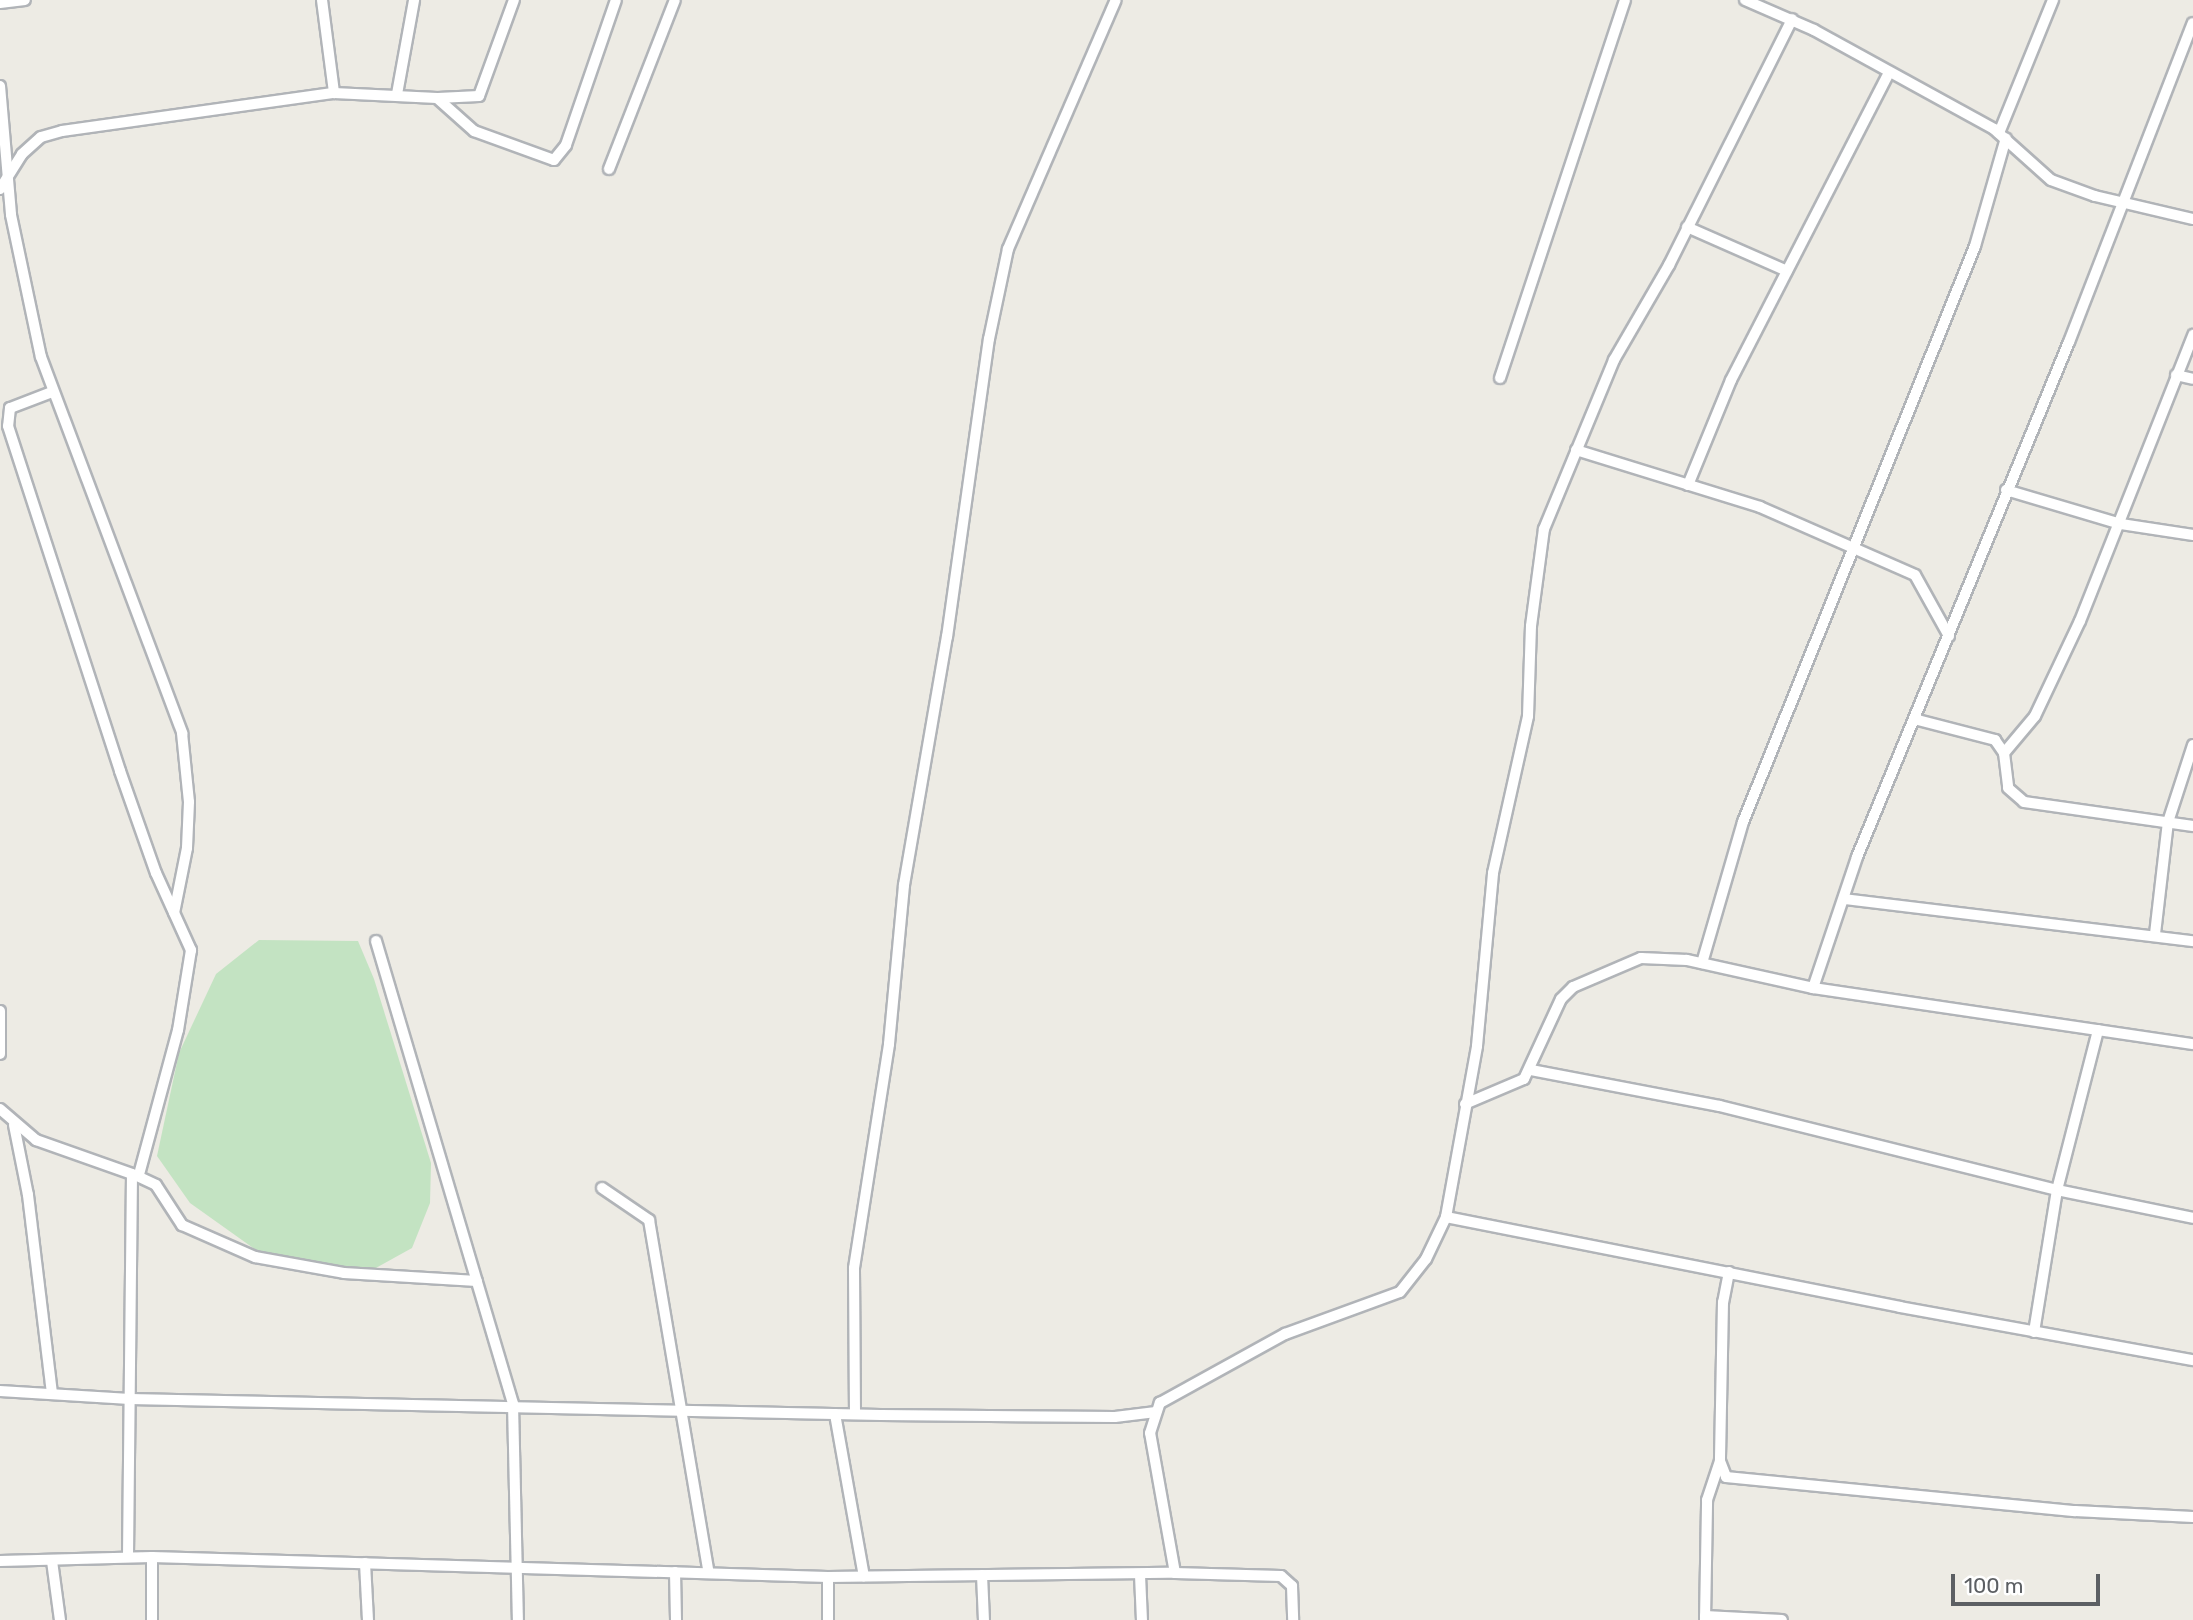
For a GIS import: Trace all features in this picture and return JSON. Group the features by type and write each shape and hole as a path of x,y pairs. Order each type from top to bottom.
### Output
{"street":[{"path":"0,3 25,0"},
{"path":"322,0 334,93"},
{"path":"397,94 414,0"},
{"path":"0,189 31,146 62,131 334,93 438,98 479,96 514,0"},
{"path":"438,98 474,131 554,160 566,145 616,0"},
{"path":"609,169 675,0"},
{"path":"855,1414 854,1268 889,1044 904,886 947,637 989,339 1008,249 1116,0"},
{"path":"1500,378 1625,0"},
{"path":"1745,0 1792,19 2002,135 2051,180 2122,202 2193,219"},
{"path":"1702,963 1743,822 1855,552 1975,246 2002,135 2053,0"},
{"path":"0,1391 130,1399 513,1404 835,1414 1115,1417 1154,1412 1177,1390 1285,1334 1400,1292 1426,1259 1446,1217 1477,1046 1493,873 1528,716 1531,626 1543,537 1614,359 1687,227 1792,19"},
{"path":"1813,988 1844,899 1914,719 2193,23"},
{"path":"1688,485 1731,380 1888,74"},
{"path":"0,86 16,247 52,392 122,566 182,733 188,836 174,913"},
{"path":"1687,227 1787,271"},
{"path":"2004,753 2019,739 2043,702 2121,524 2193,335"},
{"path":"2176,376 2193,379"},
{"path":"52,392 10,408 8,426 120,771 174,913 191,950 189,972 136,1175 128,1557"},
{"path":"1576,450 1760,507 1855,552 1915,575 1949,636"},
{"path":"2006,490 2121,524 2193,535"},
{"path":"1914,719 1986,735 2004,753 2008,788 2024,802 2193,826"},
{"path":"2155,934 2168,822 2193,745"},
{"path":"1844,899 2094,932 2155,934 2193,942"},
{"path":"376,941 513,1404 518,1620"},
{"path":"1465,1104 1513,1086 1531,1070 1561,999 1573,987 1641,958 1702,963 1813,988 2193,1044"},
{"path":"0,1011 0,1054"},
{"path":"2034,1332 2057,1190 2098,1030"},
{"path":"1531,1070 1787,1121 2057,1190 2193,1218"},
{"path":"0,1109 14,1125 36,1140 136,1175 156,1185 182,1224 255,1256 344,1273 477,1281"},
{"path":"14,1125 28,1195 52,1394"},
{"path":"602,1188 649,1220 709,1573"},
{"path":"1446,1217 2034,1332 2193,1360"},
{"path":"1729,1272 1723,1303 1720,1461 1707,1500 1705,1618 1782,1620"},
{"path":"1154,1412 1151,1442 1175,1573"},
{"path":"835,1414 864,1576"},
{"path":"1720,1461 1726,1477 1748,1483 2193,1517"},
{"path":"152,1557 152,1620"},
{"path":"0,1561 152,1557 828,1577 1175,1573 1281,1576 1292,1586 1293,1620"},
{"path":"52,1561 60,1620"},
{"path":"365,1563 368,1620"},
{"path":"675,1572 676,1620"},
{"path":"982,1575 984,1620"},
{"path":"1140,1575 1142,1620"},
{"path":"828,1577 828,1620"}],"green space":[{"path":"259,940 358,941 374,979 431,1163 430,1203 412,1248 374,1269 317,1265 256,1250 190,1203 157,1156 179,1053 216,974"}]}
